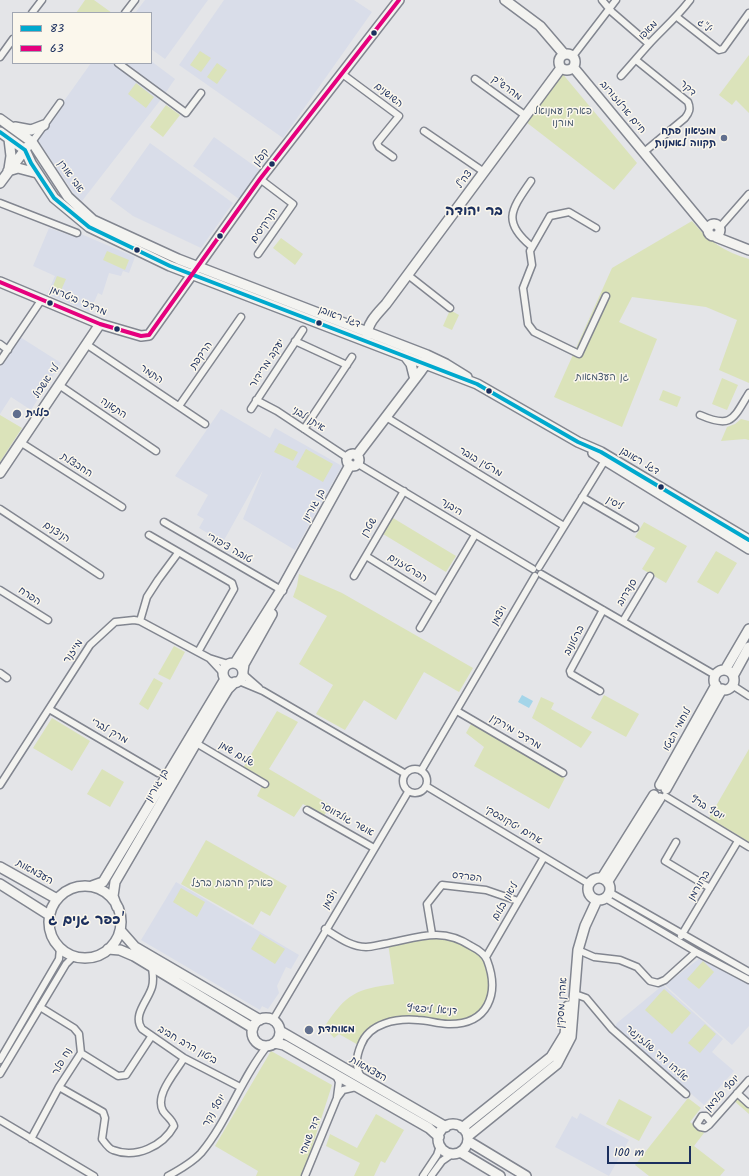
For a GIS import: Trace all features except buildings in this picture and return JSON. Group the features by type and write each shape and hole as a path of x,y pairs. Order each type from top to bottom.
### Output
{"street":[{"path":"33,12 42,0"},
{"path":"126,12 135,0"},
{"name":"קפלן","path":"149,335 260,180 341,73 399,0"},
{"path":"505,0 540,26 568,55 576,63 574,68 569,71 561,68 559,60 568,55 616,0"},
{"path":"602,0 649,44"},
{"name":"מאפו","path":"621,76 649,44 677,17 690,0"},
{"name":"יל\"ג","path":"677,17 719,50 723,48 749,13"},
{"path":"0,57 12,40"},
{"name":"דקר","path":"636,60 688,102 690,107 689,113 680,124 644,152"},
{"path":"119,64 186,112 201,93"},
{"name":"צה\"ל","path":"369,335 375,317 408,276 561,68"},
{"name":"חיים ארלוזורוב","path":"574,68 700,218 715,230"},
{"name":"השושנים","path":"341,73 399,116 377,143 379,147 393,157"},
{"name":"מהרש\"ק","path":"475,78 526,116"},
{"path":"0,183 60,103"},
{"name":"אבי אורן","path":"0,119 32,142 68,197 94,220 178,259 195,269"},
{"path":"10,126 22,130 31,130 44,125"},
{"path":"424,131 484,172"},
{"path":"0,132 25,150 38,174 54,198 89,227 170,266 195,269"},
{"path":"8,171 12,156 9,139"},
{"path":"8,171 18,168 38,174"},
{"name":"הנרקיסים","path":"258,254 293,204 260,180"},
{"path":"531,182 514,206 511,214 513,226 520,237 531,246"},
{"path":"749,194 715,230 727,242 749,250"},
{"path":"0,203 77,233"},
{"path":"596,228 569,212 550,216 531,246 530,257 532,265 523,288 528,324 534,332 579,354 606,296"},
{"name":"דגל ראובן","path":"195,269 369,335 424,360"},
{"path":"408,276 450,308"},
{"name":"מרדכי ביטרמן","path":"0,282 100,324 140,336 149,335"},
{"path":"0,361 42,299"},
{"name":"הרקפת","path":"179,406 241,317"},
{"name":"לוי אשכול","path":"0,473 100,324"},
{"name":"יעקב מרידור","path":"251,409 303,330"},
{"name":"דגל ראובן","path":"369,335 405,356 446,364 477,384 606,459 749,549"},
{"path":"295,341 347,365"},
{"path":"0,344 8,350"},
{"name":"התמר","path":"86,344 205,424"},
{"path":"405,356 412,364 414,376"},
{"path":"304,429 352,357"},
{"path":"410,386 414,376 424,360"},
{"path":"352,462 360,460 357,454 410,386 424,360"},
{"name":"התאנה","path":"59,385 156,451"},
{"path":"700,416 717,422 726,422 734,418 749,393"},
{"name":"איתן לבני","path":"256,400 304,429 352,462"},
{"name":"מרטין בובר","path":"386,417 564,526"},
{"name":"החבצלת","path":"20,442 122,507"},
{"path":"606,459 564,526 532,572 623,621 715,675 719,687 729,688 749,648"},
{"name":"דגל ראובן","path":"606,459 749,540"},
{"name":"היבנר","path":"352,462 404,491 475,535 536,568"},
{"name":"בן גוריון","path":"117,906 114,896 115,882 228,689 240,677 244,664 283,591 287,578 352,462"},
{"name":"שטרן","path":"354,576 404,491"},
{"name":"ליסין","path":"582,497 635,528"},
{"name":"הניצנים","path":"0,509 100,575"},
{"name":"טובה ציפורי","path":"164,522 283,591"},
{"path":"148,535 232,583 234,589 198,652"},
{"path":"420,628 475,535"},
{"path":"140,621 148,597 158,580 178,553"},
{"name":"הפרטיזנים","path":"366,556 437,600"},
{"name":"ויצמן","path":"421,771 538,575"},
{"name":"סנדרוב","path":"623,621 650,576"},
{"name":"הפרח","path":"0,590 48,620"},
{"name":"בן גוריון","path":"92,886 103,882 224,676 224,668 232,663 283,591"},
{"name":"ברטונוב","path":"600,691 570,672 603,610"},
{"name":"מייזנר","path":"0,784 90,645 106,629 116,622 134,620 140,621 209,658 232,663"},
{"path":"715,675 718,672 725,670 749,629"},
{"name":"מייזנר","path":"209,658 224,676"},
{"path":"232,663 240,665 240,677"},
{"path":"725,670 732,681 749,696"},
{"path":"0,683 4,676"},
{"path":"224,676 240,677 404,773"},
{"name":"לוחמי הגטו","path":"605,880 661,792 719,687"},
{"name":"מרק לברי","path":"49,709 158,773"},
{"name":"מרדכי מירקין","path":"457,710 563,772"},
{"name":"שלום שמן","path":"196,743 266,784"},
{"path":"413,769 421,771 426,776 426,786 417,794 408,792 402,784 404,773 413,769"},
{"name":"אחים יטקובסקי","path":"426,786 588,884"},
{"name":"ויצמן","path":"273,1020 325,929 408,792"},
{"name":"יוסף ברץ","path":"661,792 749,847"},
{"name":"אושר גולדווסר","path":"307,810 374,848"},
{"name":"ברוורמן","path":"678,941 738,841"},
{"path":"676,842 665,861 710,888"},
{"name":"ליאון בלום","path":"486,957 544,857"},
{"name":"העצמאות","path":"0,868 57,899"},
{"path":"601,897 605,880 594,879 588,884 587,890 601,897 682,934 749,972"},
{"path":"0,884 49,915"},
{"name":"הפרדס","path":"432,934 427,904 442,885 486,890 518,901"},
{"path":"92,886 102,890 111,897 117,906 121,918 120,930 116,941 108,949 92,956 74,956 60,948 53,938 49,927 49,915 57,899 73,888 92,886"},
{"path":"601,897 696,952 749,980"},
{"name":"אהרן מסקין","path":"468,1139 556,1064 571,1037 578,950 585,926 601,897"},
{"name":"אהרן מסקין","path":"462,1128 551,1057 565,1034 572,956 580,926 601,897"},
{"path":"325,929 350,944 366,947 432,934 450,935 468,944 486,957"},
{"path":"120,930 135,947 260,1020"},
{"path":"0,1060 59,959 60,948"},
{"path":"108,949 120,950 253,1028"},
{"path":"578,950 594,957 620,960 637,967 650,981 658,983 665,980 696,952"},
{"path":"0,1074 66,964 74,956"},
{"name":"דניאל ליפשיץ","path":"359,1083 356,1061 360,1046 369,1032 379,1026 397,1020 418,1020 448,1024 463,1023 473,1019 488,1006 492,990 492,977 486,957"},
{"name":"ביטון הרב חביב","path":"152,968 154,980 153,986 138,1017 138,1024 151,1037 184,1058 240,1087"},
{"name":"אליהו דוד שולזינגר","path":"575,994 586,998 612,1029 686,1094"},
{"name":"נח פלר","path":"31,1139 59,1087 81,1053 80,1038 74,1028 40,1007"},
{"path":"266,1018 273,1020 278,1025 280,1036 271,1044 257,1042 253,1036 253,1028 260,1020 266,1018"},
{"name":"העצמאות","path":"280,1031 429,1128 439,1141"},
{"path":"81,1053 118,1076 123,1076 126,1075 151,1037"},
{"name":"העצמאות","path":"271,1044 284,1045 335,1074 359,1083 446,1127"},
{"name":"יוסף נקר","path":"168,1176 180,1170 200,1154 254,1063 271,1044"},
{"path":"59,1087 103,1112 105,1118 102,1139 112,1150 124,1153 142,1151 168,1137 174,1126 172,1120 164,1111 160,1101 163,1092 184,1058"},
{"name":"דוד שמחי","path":"305,1176 335,1102 340,1082 335,1074"},
{"name":"יוסף פלדמן","path":"711,1122 749,1080"},
{"name":"דוד שמחי","path":"335,1102 343,1090 359,1083"},
{"path":"737,1093 749,1104"},
{"path":"0,1120 94,1176"},
{"path":"424,1176 437,1155 439,1141 446,1127 454,1125 462,1128 468,1139 526,1176"},
{"path":"430,1176 442,1161 464,1149 468,1139"},
{"path":"439,1141 446,1152 456,1153 500,1176"}],"shaded area":[{"path":"145,0 208,0 165,59 152,50 152,12 136,12"},
{"path":"224,0 354,0 372,12 283,138 179,65"},
{"path":"152,62 175,79 164,95 126,67 128,64 152,64"},
{"path":"90,64 116,64 162,98 82,201 75,195 37,139"},
{"path":"214,137 260,170 239,199 193,166"},
{"path":"150,143 233,203 201,248 133,216 110,199"},
{"path":"49,228 75,237 81,234 135,257 129,273 123,271 121,276 109,273 102,295 98,293 90,312 47,294 55,276 33,266"},
{"path":"20,337 61,363 31,410 11,397 0,414 0,367"},
{"path":"221,409 270,438 275,428 342,466 295,550 243,519 263,470 223,542 199,528 204,519 197,515 208,495 175,476"},
{"path":"176,882 299,955 291,969 286,967 277,986 279,993 268,1009 262,1006 260,1010 141,940"},
{"path":"700,958 749,984 749,1026 732,1045 665,985"},
{"path":"663,985 723,1039 712,1052 734,1071 704,1105 615,1027 617,1023"},
{"path":"580,1113 629,1140 609,1176 555,1147 572,1116 577,1119"}],"green space":[{"path":"85,0 94,0 111,12 77,12"},
{"path":"200,51 211,58 201,72 190,65"},
{"path":"749,55 749,113 736,100 732,105 719,95"},
{"path":"217,63 227,70 217,84 207,77"},
{"name":"פארק עמנואל מורנו","path":"561,72 637,163 614,190 526,122"},
{"path":"136,83 154,97 146,108 128,94"},
{"path":"166,105 180,115 163,137 150,127"},
{"name":"גן העצמאות","path":"692,221 704,234 718,245 732,253 749,259 749,383 719,370 737,320 706,307 632,297 619,322 657,339 622,427 554,397 612,268"},
{"path":"281,238 303,254 295,265 273,248"},
{"path":"107,251 129,260 125,270 103,260"},
{"path":"57,276 66,279 59,295 51,291"},
{"path":"450,310 459,315 452,330 443,326"},
{"path":"722,378 738,385 727,410 712,404"},
{"path":"663,390 681,397 677,407 659,400"},
{"path":"0,415 22,428 0,462"},
{"path":"741,419 749,421 749,440 721,441 727,427 735,424"},
{"path":"279,443 298,452 293,461 274,452"},
{"path":"306,449 333,464 323,482 296,467"},
{"path":"393,518 456,556 446,572 383,534"},
{"path":"644,522 687,546 666,583 642,569 655,548 635,537"},
{"path":"716,551 737,563 718,594 697,582"},
{"path":"299,574 342,593 473,668 459,692 424,672 396,720 364,700 345,730 316,714 333,685 299,664 327,616 293,597"},
{"path":"174,646 185,652 170,680 158,674"},
{"path":"154,678 163,683 148,710 139,704"},
{"path":"604,695 639,714 626,737 591,718"},
{"path":"541,697 554,703 551,709 592,732 581,748 532,718"},
{"path":"277,711 298,722 269,769 330,805 324,816 303,804 294,817 257,796 265,780 243,768"},
{"path":"52,718 90,741 72,771 33,748"},
{"path":"471,724 565,778 549,809 474,766 484,747 466,733"},
{"path":"749,749 749,842 709,818"},
{"path":"102,769 124,782 110,807 87,794"},
{"name":"פארק חרבות ברזל","path":"206,840 287,886 270,916 261,911 253,925 181,884"},
{"path":"181,888 205,902 197,917 173,902"},
{"path":"260,934 285,949 275,964 251,949"},
{"path":"442,934 478,950 489,967 490,1004 463,1023 418,1020 379,1026 360,1046 339,1034 334,1038 329,1032 331,1030 325,1026 332,1015 346,1000 361,991 370,988 394,984 388,943"},
{"path":"703,961 714,972 699,989 687,979"},
{"path":"664,989 691,1013 672,1034 645,1010"},
{"path":"705,1024 716,1034 700,1053 688,1043"},
{"path":"271,1051 332,1085 306,1166 301,1176 256,1176 258,1171 215,1146"},
{"path":"737,1093 749,1104 749,1114 732,1099"},
{"path":"688,1098 701,1108 690,1122 704,1133 694,1146 725,1170 720,1176 649,1176 635,1165"},
{"path":"619,1099 652,1117 639,1141 606,1124"},
{"path":"376,1114 404,1130 385,1163 381,1161 374,1176 354,1176 360,1163 326,1146 330,1134 357,1148"}],"water":[{"path":"522,695 533,701 529,708 518,702"}],"transit line":[{"name":"63","path":"0,282 100,324 141,336 149,335 260,179 399,0"},
{"name":"83","path":"0,132 25,150 31,163 54,198 89,227 170,266 477,384 578,442 601,452 749,540"}],"place":[{"name":"מוזיאון פתח תקווה לאמנות","path":"724,138"},
{"name":"כללית","path":"17,414"},
{"name":"מאוחדת","path":"309,1030"}],"district":[{"name":"בר יהודה","path":"474,213"},
{"name":"כפר גנים ג'","path":"86,922"}]}
